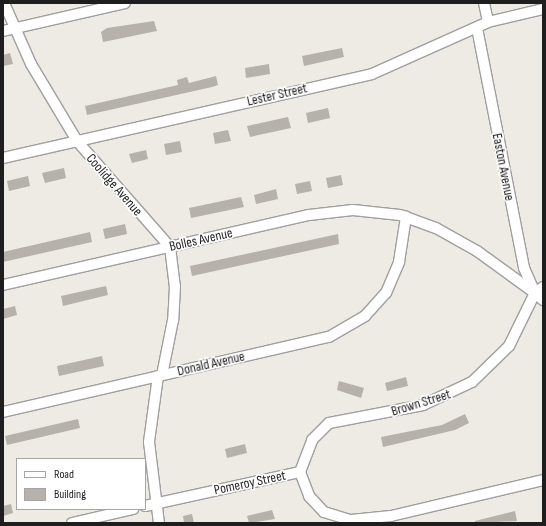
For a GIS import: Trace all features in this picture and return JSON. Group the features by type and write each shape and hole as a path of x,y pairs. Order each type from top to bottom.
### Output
{"street":[{"name":"Coolidge Avenue","path":"4,3 13,28 42,86 77,141 170,247"},
{"path":"3,31 125,3"},
{"path":"484,3 488,22"},
{"name":"Lester Street","path":"3,158 372,74 488,22 543,9"},
{"name":"Easton Avenue","path":"477,28 520,252 543,300"},
{"name":"Bolles Avenue","path":"3,285 327,211 367,210 403,216 456,238 539,290"},
{"name":"Donald Avenue","path":"3,412 329,337 371,311 386,293 394,276 403,216"},
{"path":"159,523 149,442 160,376 174,313 170,247"},
{"name":"Brown Street","path":"300,472 310,445 329,423 422,405 472,382 509,346 539,290"},
{"name":"Pomeroy Street","path":"146,506 300,472 309,496 324,512 351,520 391,516 543,480"},
{"path":"72,523 129,510"}],"building":[{"path":"154,21 157,31 103,42 101,32 107,28"},
{"path":"342,48 344,57 304,66 302,56"},
{"path":"10,53 13,64 3,66 3,55"},
{"path":"269,64 270,74 246,78 245,68"},
{"path":"216,76 218,85 212,87 87,115 85,106 178,85 177,80 187,77 189,83"},
{"path":"328,108 330,118 308,123 306,113"},
{"path":"288,117 291,128 250,137 247,126"},
{"path":"228,130 231,141 215,144 213,133"},
{"path":"180,141 182,152 166,155 164,144"},
{"path":"146,150 148,159 132,163 129,154"},
{"path":"64,168 66,178 45,183 42,173"},
{"path":"341,175 343,185 328,188 326,178"},
{"path":"28,176 30,186 9,191 7,181"},
{"path":"310,181 312,191 297,194 295,184"},
{"path":"276,189 278,199 256,204 254,195"},
{"path":"241,197 244,207 191,218 189,208"},
{"path":"125,224 127,234 105,239 103,229"},
{"path":"90,232 92,242 3,262 3,252"},
{"path":"338,234 339,244 192,276 190,266"},
{"path":"106,286 108,295 63,306 61,296"},
{"path":"15,306 17,315 3,319 3,309"},
{"path":"102,356 104,366 59,376 57,366"},
{"path":"406,377 408,386 387,391 385,383"},
{"path":"339,381 364,388 361,398 337,390"},
{"path":"465,414 469,423 455,430 383,447 381,437 442,425"},
{"path":"78,419 80,428 7,445 5,436"},
{"path":"245,444 247,453 227,458 225,449"},
{"path":"11,504 13,513 3,516 3,506"},
{"path":"272,510 275,519 249,523 247,516"},
{"path":"515,511 517,521 475,523 475,521"},
{"path":"192,514 194,523 184,523 183,516"}]}
